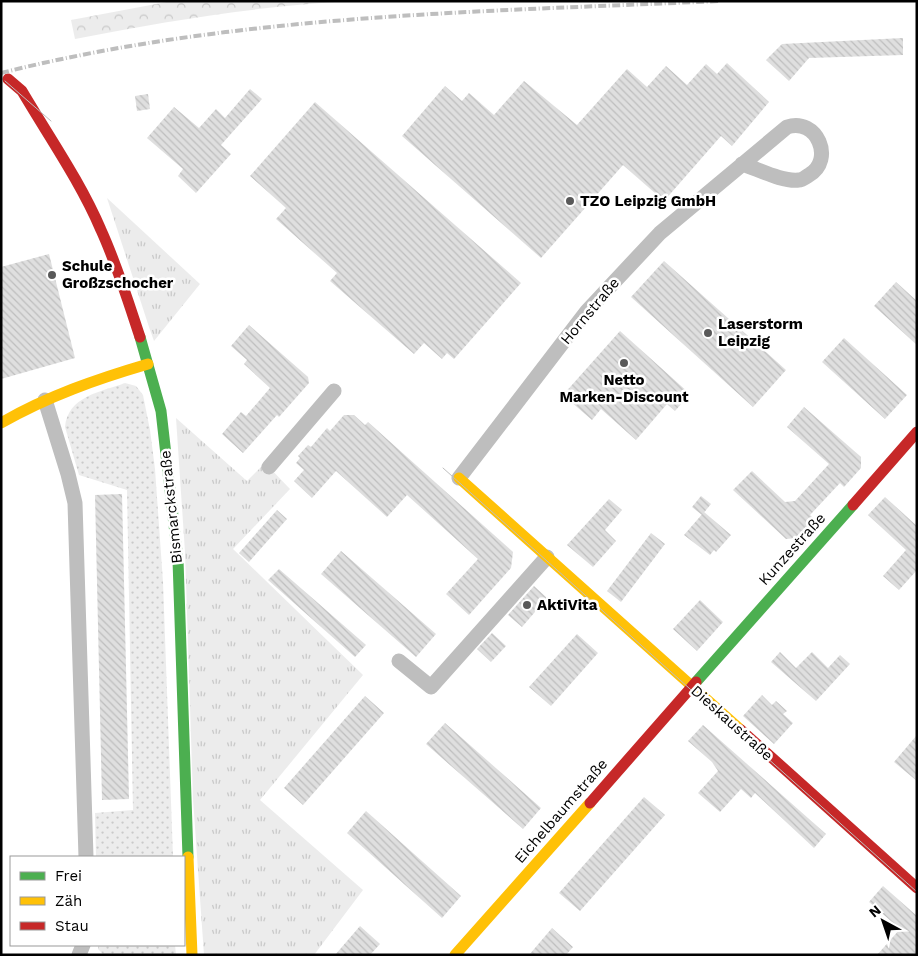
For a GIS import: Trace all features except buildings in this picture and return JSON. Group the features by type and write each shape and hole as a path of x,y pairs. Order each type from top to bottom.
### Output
{"street":[{"name":"Bismarckstraße","path":"8,80 22,91 80,187 101,229 119,272 161,411 178,560 192,955"},
{"name":"Hornstraße","path":"459,478 587,311 660,233 742,164 787,127 796,124 808,128 818,138 822,150 820,162 814,172 800,180 779,177 742,164"},
{"path":"1,423 45,400 100,379 148,364"},
{"path":"269,467 334,391"},
{"path":"45,400 75,503 86,856"},
{"name":"Kunzestraße","path":"690,686 917,432"},
{"name":"Dieskaustraße","path":"459,478 917,888"},
{"path":"399,661 431,687 547,557"},
{"name":"Eichelbaumstraße","path":"454,955 690,686"}],"green space":[{"path":"172,1 352,1 212,15 75,39 71,20"},
{"path":"107,198 200,284 154,341 149,327"},
{"path":"125,383 136,386 143,395 150,430 155,469 163,582 173,856 96,856 95,813 133,810 127,490 79,475 65,427 67,417 72,408 96,393"},
{"path":"176,418 247,481 265,463 290,489 233,549 363,675 260,800 363,890 314,955 204,955 193,799 185,552"},
{"path":"98,946 175,946 176,955 104,955 98,949"}],"tram line":[{"path":"5,81 51,121"},
{"path":"443,468 917,892"}],"railway":[{"path":"1,73 89,53 179,38 268,27 448,13 719,1"}],"traffic: fast":[{"path":"140,337 161,411 178,560 188,857"},
{"path":"696,682 853,505"}],"traffic: slow":[{"path":"1,423 37,404 73,389 148,364"},
{"path":"459,478 741,730"},
{"path":"455,955 590,803"},
{"path":"188,857 192,955"}],"traffic: jam":[{"path":"8,79 22,91 84,194 107,243 140,337"},
{"path":"853,505 917,432"},
{"path":"590,803 696,682"},
{"path":"741,730 917,888"}],"place":[{"name":"TZO Leipzig GmbH","path":"570,201"},
{"name":"Schule Großzschocher","path":"52,275"},
{"name":"Laserstorm Leipzig","path":"708,333"},
{"name":"Netto Marken-Discount","path":"624,363"},
{"name":"AktiVita","path":"527,605"}]}
